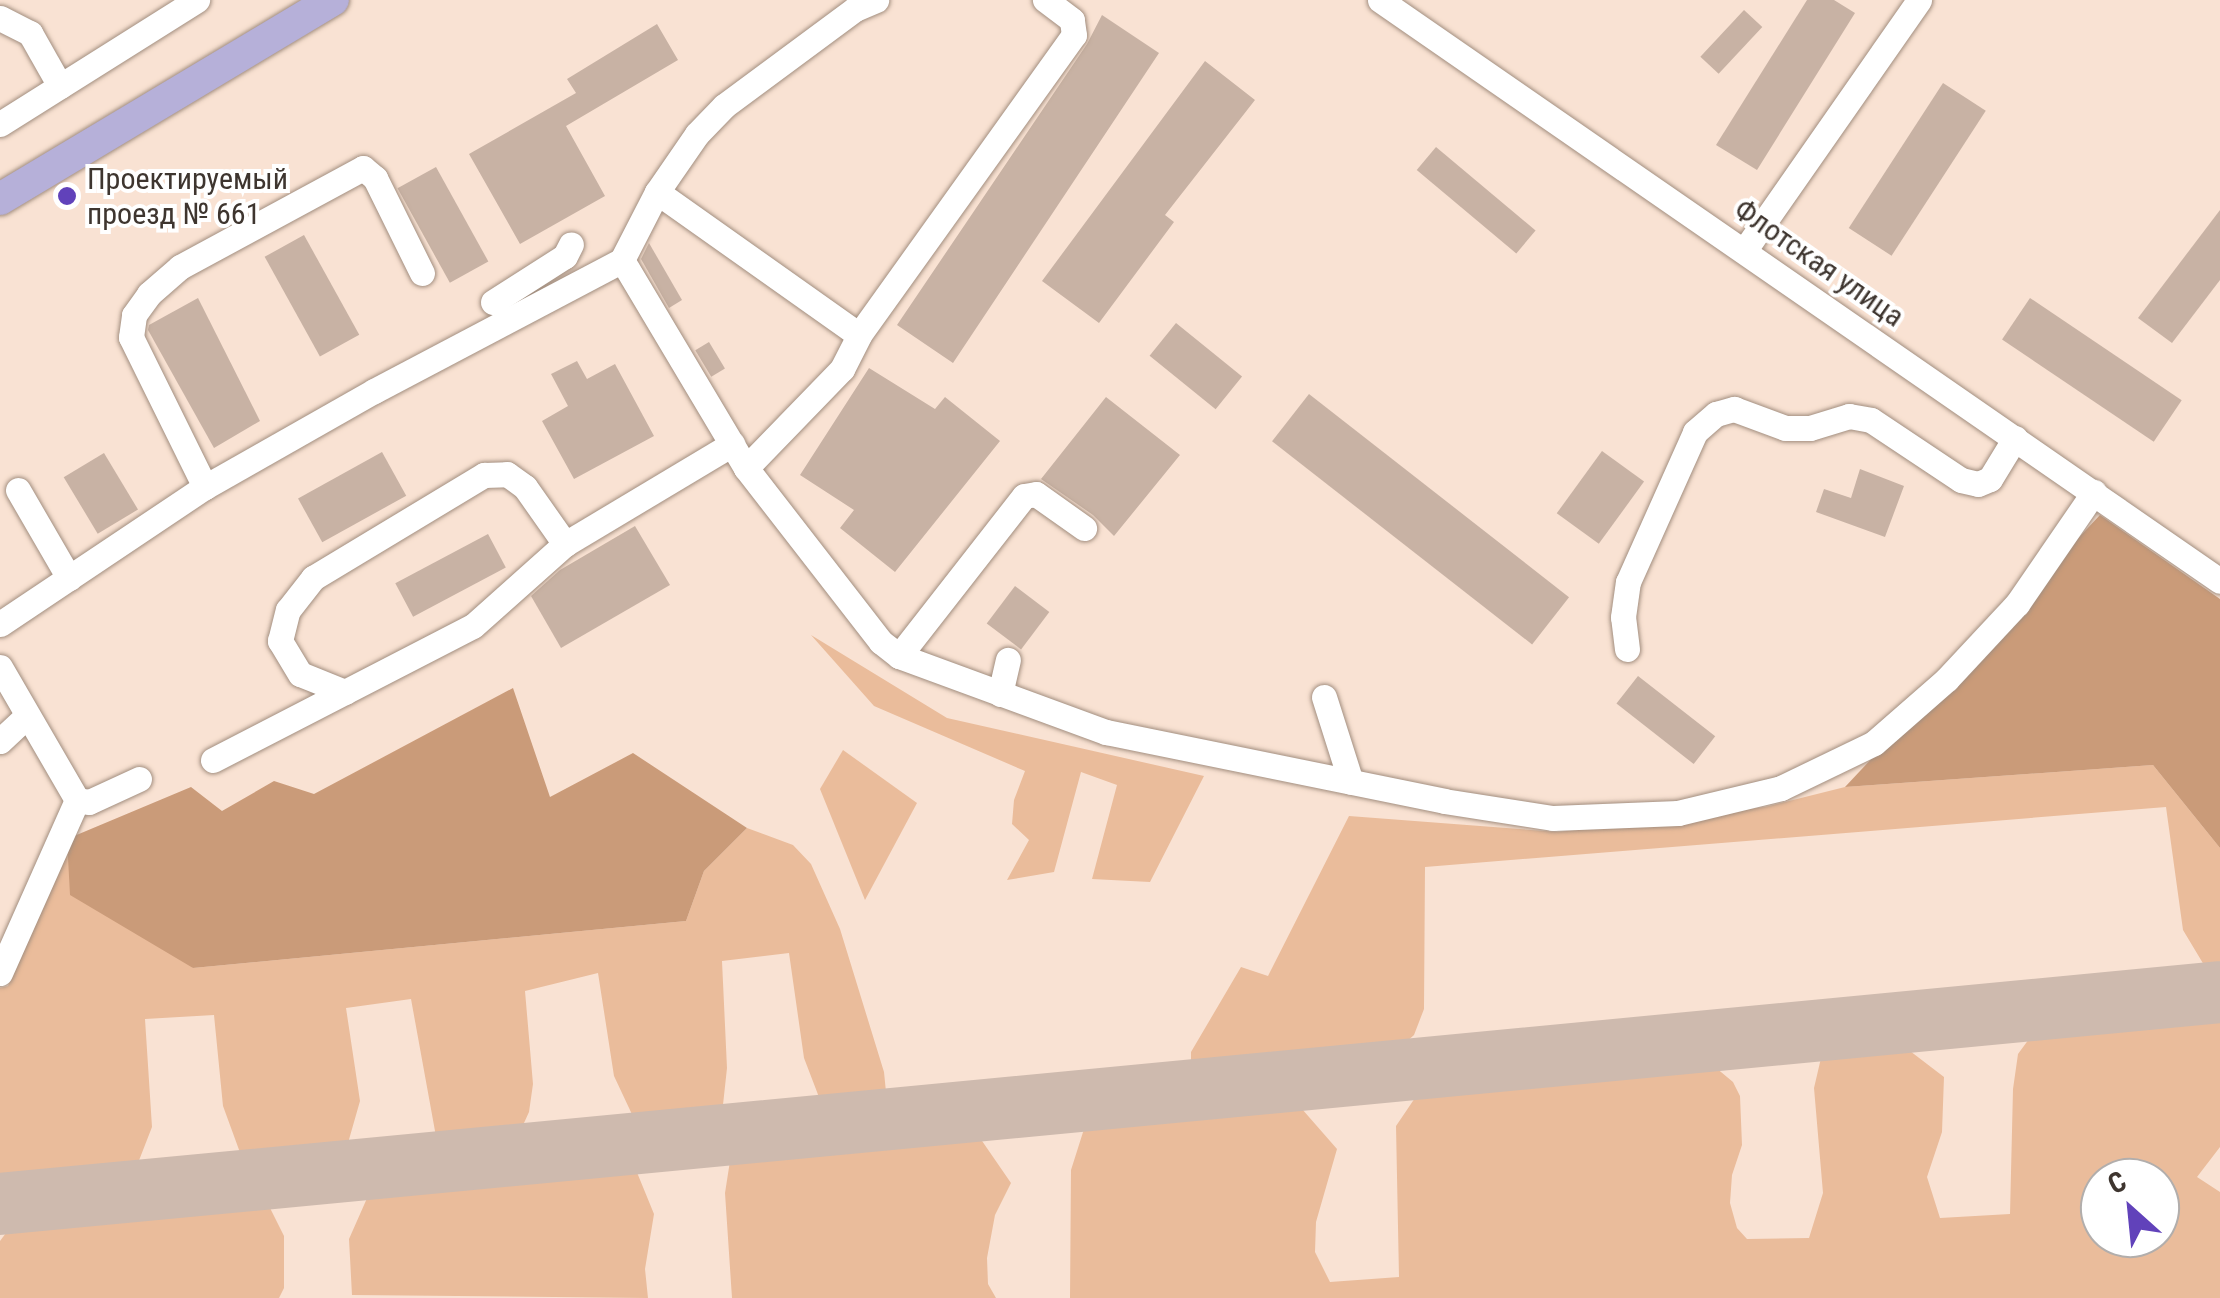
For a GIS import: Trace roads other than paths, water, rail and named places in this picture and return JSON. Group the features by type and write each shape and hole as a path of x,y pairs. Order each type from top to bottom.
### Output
{"main road":[{"path":"0,199 332,0"}],"street":[{"path":"493,302 622,260 657,192 724,106 856,9 876,0"},
{"path":"746,468 842,369 859,335 1074,34 1079,10 1045,0"},
{"name":"Флотская улица","path":"1380,0 2220,582"},
{"path":"1744,251 1918,0"},
{"path":"0,124 180,4"},
{"path":"0,18 30,33 60,86"},
{"path":"205,488 131,337 134,315 149,294 180,267 363,168 375,178 422,273"},
{"path":"657,192 859,335"},
{"path":"0,624 564,256 572,244"},
{"path":"622,260 746,468 881,642 899,656 1106,732 1553,818 1678,813 1780,788 1874,743 1947,679 2016,604 2094,492"},
{"path":"1627,649 1623,617 1628,582 1694,432 1716,414 1734,409 1785,428 1810,428 1849,416 1871,420 1961,480 1978,484 1990,479 2015,438"},
{"path":"214,760 474,626 565,544 732,444"},
{"path":"345,692 300,674 280,641 288,610 313,578 484,475 507,474 525,487 565,544"},
{"path":"18,490 69,578"},
{"path":"899,656 1024,496 1036,494 1084,528"},
{"path":"1000,694 1008,660"},
{"path":"0,668 77,800 89,802 139,778"},
{"path":"1324,697 1352,782"},
{"path":"0,741 26,717"},
{"path":"0,973 77,800"}],"place":[{"name":"Проектируемый проезд № 661","path":"67,196"}]}
